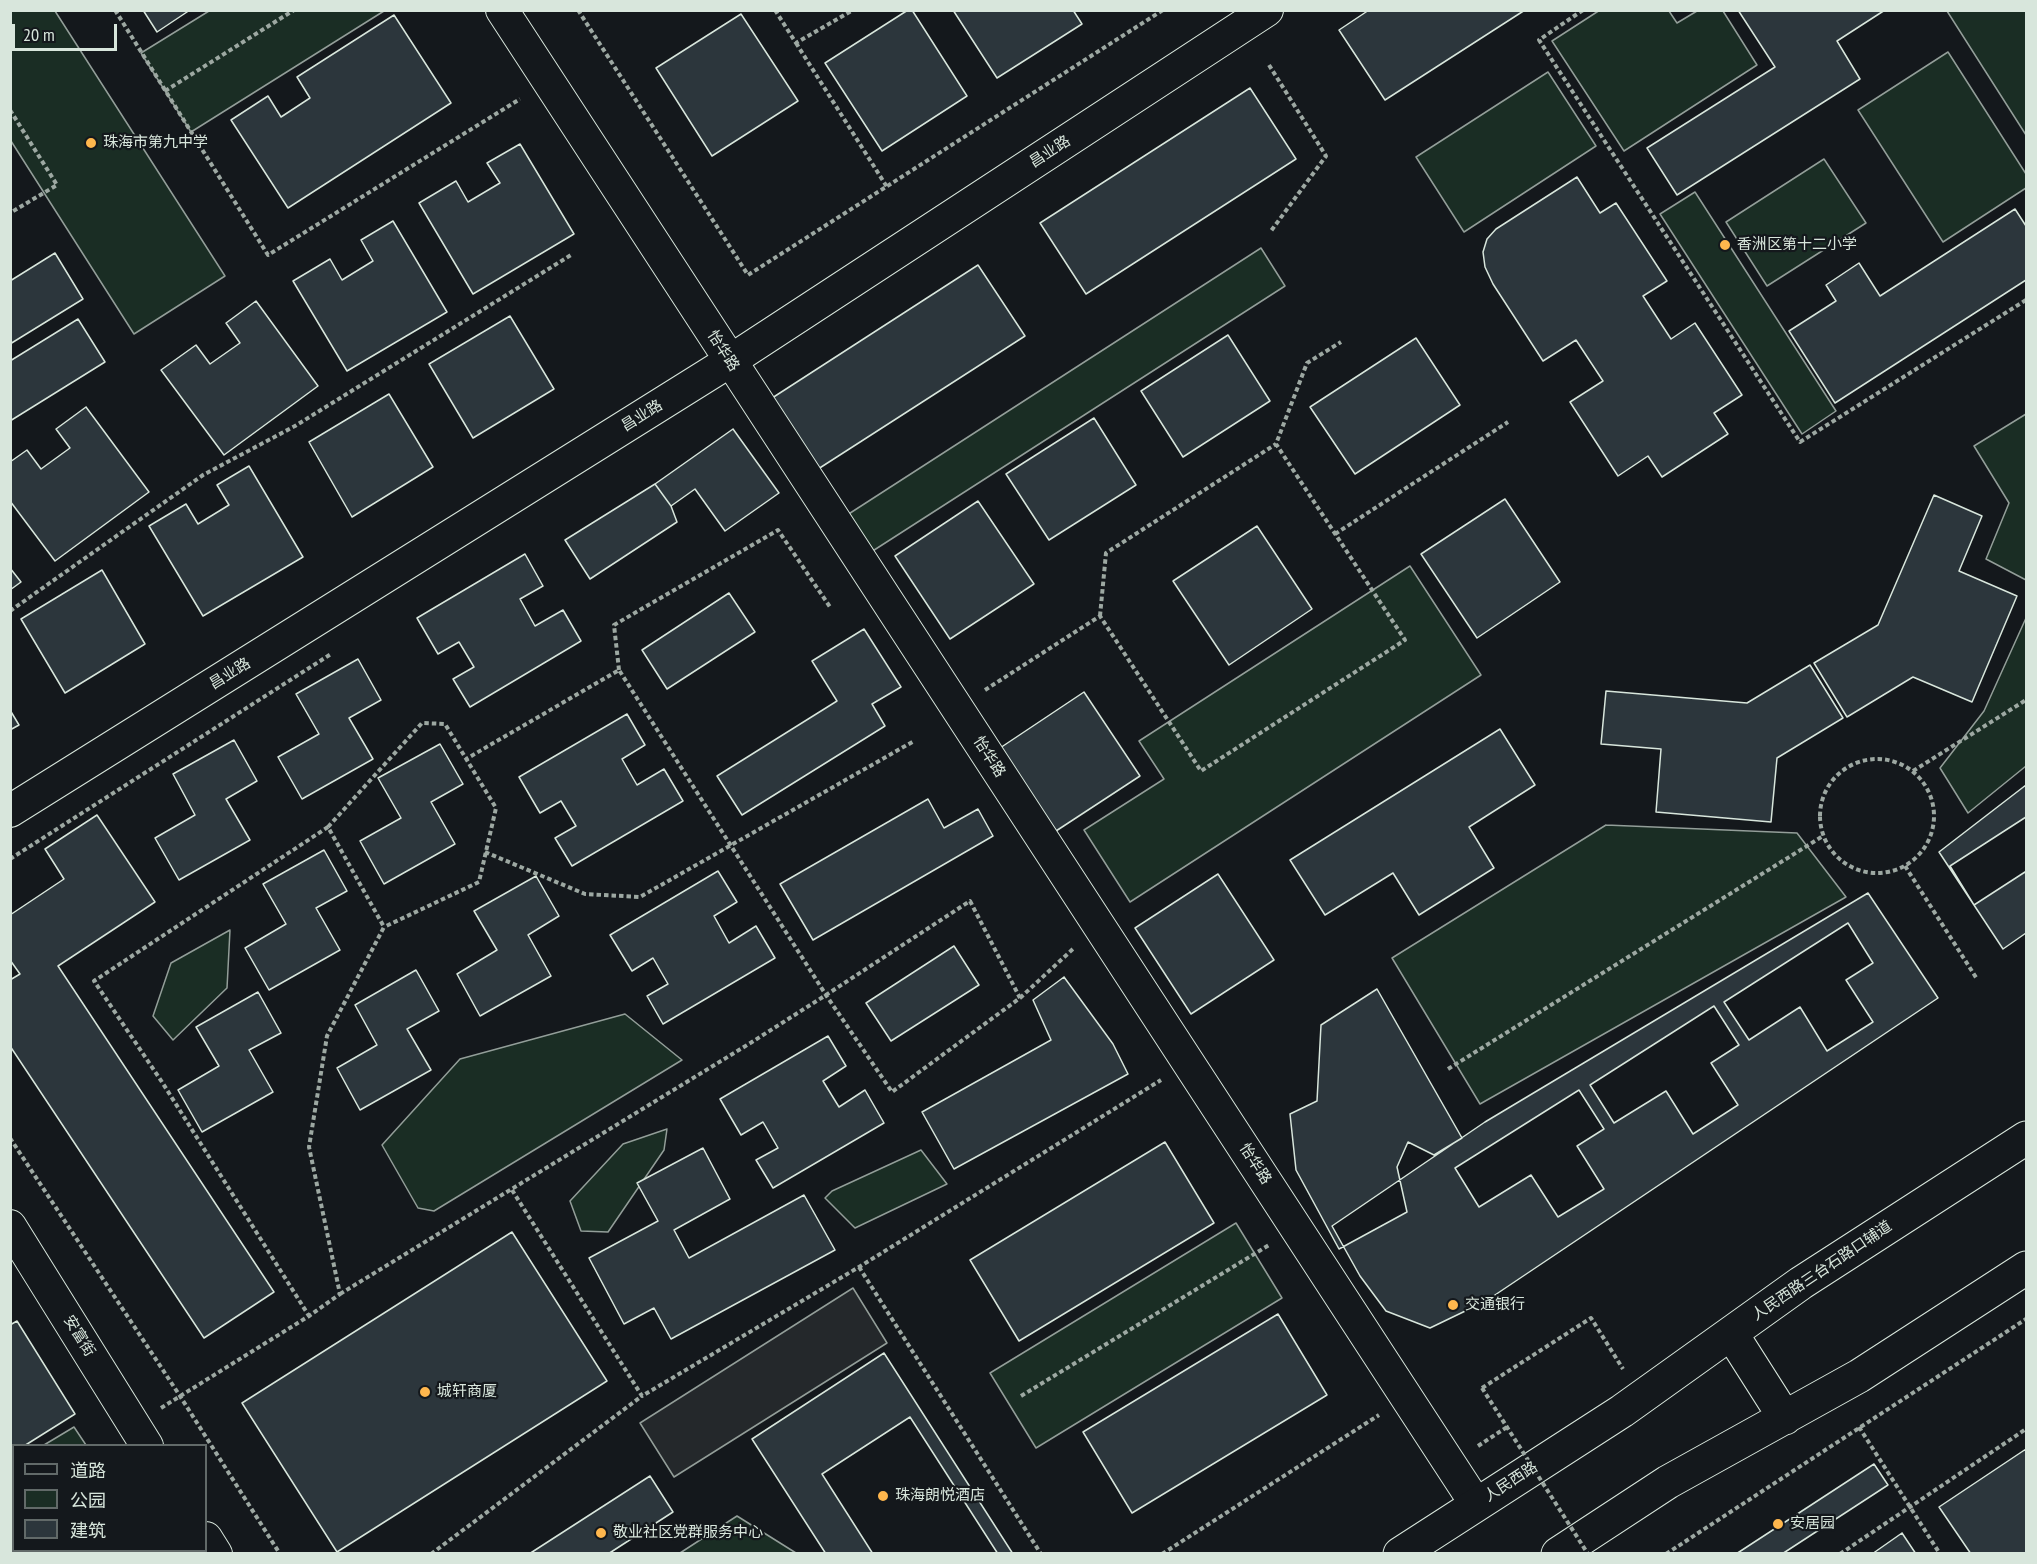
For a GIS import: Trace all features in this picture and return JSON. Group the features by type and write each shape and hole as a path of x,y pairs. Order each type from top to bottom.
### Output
{"main road":[{"name":"人民西路三台石路口辅道","path":"1631,1404 1801,1283 2026,1138"},
{"path":"1558,1554 1668,1482 1859,1376 2026,1268"},
{"path":"1731,1333 1785,1418"},
{"name":"人民西路","path":"1400,1554 1631,1404"}],"street":[{"name":"怡华路","path":"502,10 1476,1504"},
{"name":"昌业路","path":"10,811 730,361 1267,10"},
{"name":"安富街","path":"10,1226 141,1435"},
{"path":"207,1540 216,1554"}],"path":[{"path":"115,10 268,255 548,82"},
{"path":"165,91 294,10"},
{"path":"578,10 748,275 1163,10"},
{"path":"775,10 886,187"},
{"path":"796,44 853,10"},
{"path":"1583,10 1539,40 1800,442 2026,300"},
{"path":"1269,65 1326,156 1271,231"},
{"path":"10,110 57,185 10,213"},
{"path":"10,611 203,475 295,426 571,255"},
{"path":"1276,444 1405,640 1201,771 1100,616 1106,552 1276,444 1307,363 1341,342"},
{"path":"1335,534 1508,422"},
{"path":"830,607 778,530 614,625 619,670 826,994 892,1092 1020,998 1074,948 1081,957"},
{"path":"956,708 1100,616"},
{"path":"466,759 619,670"},
{"path":"1913,771 2026,700"},
{"path":"309,1316 162,1082 94,981 328,827 422,723 445,724 496,808 479,882 384,927 327,1036 309,1147 340,1294"},
{"path":"485,852 585,894 640,897 914,741"},
{"path":"1861,760 1897,761 1913,771 1925,784 1933,800 1935,819 1931,836 1921,853 1905,866 1887,872 1867,872 1849,866 1833,853 1823,836 1820,817 1822,797 1831,781 1844,769 1861,760"},
{"path":"328,827 384,927"},
{"path":"1448,1069 1823,836"},
{"path":"1905,866 1977,979"},
{"path":"141,1435 180,1396 309,1316 340,1294 752,1042 970,901 1020,998"},
{"path":"431,1554 642,1396 859,1267 1168,1076"},
{"path":"10,1138 180,1396 280,1554"},
{"path":"512,1190 642,1396"},
{"path":"1021,1396 1297,1229"},
{"path":"859,1267 1041,1554"},
{"path":"1588,1554 1482,1388 1591,1318 1631,1404"},
{"path":"1666,1554 2026,1319"},
{"path":"1162,1554 1406,1397"},
{"path":"1859,1428 1940,1554"},
{"path":"1840,1554 2026,1429"}],"green space":[{"path":"11,10 55,11 225,276 134,334 11,141"},
{"path":"1600,10 1669,11 1677,23 1697,11 1723,11 1757,65 1624,151 1552,41"},
{"path":"209,11 384,11 191,132 141,53"},
{"path":"1947,11 2026,11 2026,135"},
{"path":"1948,52 2026,174 2026,188 1943,242 1858,110"},
{"path":"1548,72 1596,146 1464,232 1416,157"},
{"path":"1824,159 1866,223 1767,286 1726,222"},
{"path":"1695,192 1836,411 1802,434 1660,214"},
{"path":"1261,248 1285,286 868,554 844,517"},
{"path":"2026,414 2026,580 1986,559 2009,503 1974,446"},
{"path":"1410,566 1481,675 1130,902 1084,830 1164,779 1139,741"},
{"path":"2026,618 2026,766 1968,813 1940,768 1984,711"},
{"path":"1606,825 1797,833 1846,897 1480,1104 1392,958"},
{"path":"230,930 227,988 173,1040 153,1016 171,963"},
{"path":"625,1014 682,1060 434,1211 418,1208 382,1145 460,1059"},
{"path":"667,1129 664,1150 608,1232 581,1231 570,1201 623,1144"},
{"path":"921,1150 947,1184 855,1228 825,1198 832,1191"},
{"path":"1236,1223 1282,1298 1036,1448 990,1373"},
{"path":"74,1427 85,1444 46,1444"},
{"path":"12,1466 12,1552 154,1553 11,1553 10,1467"},
{"path":"737,1516 796,1553 680,1553"}],"shaded area":[{"path":"853,1288 887,1343 674,1477 640,1423"}],"building":[{"path":"143,10 190,10 157,32"},
{"path":"908,10 912,10 967,96 882,151 825,63"},
{"path":"953,10 1073,10 1082,24 997,78"},
{"path":"1369,10 1525,10 1385,100 1339,30"},
{"path":"1738,10 1885,10 1837,41 1860,79 1677,195 1647,148 1775,67"},
{"path":"741,14 798,101 712,156 656,68"},
{"path":"394,15 451,103 288,208 231,120 268,96 281,117 310,98 297,77"},
{"path":"1250,88 1296,159 1086,294 1040,223"},
{"path":"520,144 574,234 473,294 419,203 456,181 468,202 500,183 487,163"},
{"path":"1577,177 1600,213 1616,203 1667,281 1643,296 1671,339 1695,323 1742,395 1714,413 1728,434 1662,477 1648,456 1618,476 1570,402 1603,381 1576,340 1543,361 1493,284 1485,267 1483,252 1487,239 1496,229"},
{"path":"2015,209 2026,226 2026,280 1835,403 1789,331 1836,301 1826,285 1859,263 1880,296"},
{"path":"393,221 447,312 347,371 293,281 330,259 342,280 373,261 361,240"},
{"path":"55,253 83,299 10,344 10,281"},
{"path":"978,265 1025,336 815,471 769,400"},
{"path":"256,301 318,386 224,455 161,370 196,345 210,364 240,343 226,323"},
{"path":"510,316 554,389 473,438 429,364"},
{"path":"78,319 105,362 10,421 10,361"},
{"path":"1228,335 1270,401 1183,457 1141,391"},
{"path":"1416,338 1460,405 1355,474 1310,407"},
{"path":"389,394 433,467 352,517 309,442"},
{"path":"86,407 149,492 55,561 10,501 10,462 27,450 41,469 70,448 56,429"},
{"path":"1094,418 1136,485 1049,540 1006,474"},
{"path":"733,429 779,493 725,531 695,489 671,506 655,484"},
{"path":"249,466 303,557 203,616 149,526 186,504 198,524 229,505 217,485"},
{"path":"655,484 671,506 677,522 590,579 565,540"},
{"path":"1934,495 1982,516 1959,571 2017,596 1972,702 1913,677 1847,717 1814,663 1878,625"},
{"path":"1505,499 1560,582 1477,638 1421,554"},
{"path":"978,501 1034,584 950,639 895,556"},
{"path":"1257,526 1312,609 1229,665 1173,581"},
{"path":"525,554 543,586 520,599 535,626 563,610 581,641 470,707 453,679 474,667 459,642 438,654 417,618"},
{"path":"10,568 21,582 10,590"},
{"path":"102,570 145,644 65,693 21,619"},
{"path":"729,593 755,632 667,689 642,650"},
{"path":"864,629 901,687 872,704 885,726 742,815 717,776 837,701 812,661"},
{"path":"358,659 381,700 349,718 373,759 302,799 278,757 319,734 296,694"},
{"path":"1810,665 1843,718 1777,758 1771,822 1656,812 1661,749 1601,744 1606,691 1747,703"},
{"path":"1084,692 1140,776 1056,831 1000,748"},
{"path":"10,710 19,725 10,730"},
{"path":"627,714 645,745 622,759 637,785 664,769 683,801 572,866 555,838 576,826 561,801 540,813 519,777"},
{"path":"1500,729 1535,785 1469,827 1494,868 1419,915 1393,873 1325,915 1290,860"},
{"path":"234,740 257,781 226,799 250,840 179,880 155,838 195,815 173,774"},
{"path":"440,744 463,784 431,802 455,844 384,884 360,841 401,818 378,778"},
{"path":"2026,785 2026,933 2003,949 1939,852"},
{"path":"928,799 944,828 978,809 993,836 813,940 780,884"},
{"path":"97,815 155,902 58,966 274,1292 204,1338 10,1046 10,980 20,974 10,960 10,915 64,879 45,849"},
{"path":"2026,817 2026,874 2025,872 1974,905 1950,866"},
{"path":"324,850 347,891 316,908 340,950 269,990 245,948 286,924 263,884"},
{"path":"718,871 737,902 714,916 729,943 756,926 775,958 663,1024 647,996 668,984 653,958 632,971 610,935"},
{"path":"1218,874 1274,960 1191,1014 1135,928"},
{"path":"536,876 559,916 528,935 551,976 480,1016 457,974 497,950 474,911"},
{"path":"1868,893 1938,998 1486,1301 1430,1328 1386,1311 1360,1276 1332,1226 1485,1122"},
{"path":"1848,923 1873,963 1846,980 1873,1022 1827,1051 1800,1007 1749,1040 1724,1002"},
{"path":"954,946 979,985 891,1041 866,1003"},
{"path":"416,970 439,1011 407,1029 431,1070 360,1110 337,1068 377,1045 355,1005"},
{"path":"1064,977 1113,1044 1128,1074 954,1169 922,1112 1051,1040 1033,1000"},
{"path":"1377,989 1462,1138 1434,1155 1408,1142 1397,1167 1407,1212 1339,1249 1296,1170 1290,1114 1317,1101 1321,1025"},
{"path":"258,992 281,1033 249,1050 273,1092 202,1132 178,1090 219,1066 196,1027"},
{"path":"1714,1006 1739,1045 1711,1063 1738,1105 1693,1134 1666,1091 1614,1123 1590,1085"},
{"path":"828,1036 846,1066 823,1081 839,1107 865,1090 884,1123 773,1188 756,1160 778,1148 763,1122 741,1135 720,1099"},
{"path":"1579,1090 1604,1129 1577,1146 1604,1189 1558,1217 1531,1175 1479,1207 1455,1168"},
{"path":"1165,1142 1214,1223 1019,1341 970,1260"},
{"path":"703,1148 730,1199 674,1230 689,1258 804,1195 835,1250 671,1339 654,1308 624,1324 589,1258 658,1221 637,1183"},
{"name":"城轩商厦","path":"512,1232 607,1381 337,1552 242,1403"},
{"path":"1278,1314 1327,1395 1132,1513 1083,1432"},
{"path":"17,1321 75,1414 27,1444 12,1444 10,1454 10,1325"},
{"name":"珠海朗悦酒店","path":"884,1353 1013,1554 826,1554 752,1439"},
{"path":"910,1417 998,1554 873,1554 822,1474"},
{"path":"2026,1449 2026,1554 1971,1554 1939,1507"},
{"path":"1874,1464 1888,1485 1782,1554 1736,1554"},
{"name":"敬业社区党群服务中心","path":"650,1476 673,1512 608,1554 529,1554"},
{"path":"1902,1533 1916,1554 1872,1554"}],"place":[{"name":"珠海市第九中学","path":"91,143"},
{"name":"香洲区第十二小学","path":"1725,245"},
{"name":"交通银行","path":"1453,1305"},
{"name":"城轩商厦","path":"425,1392"},
{"name":"珠海朗悦酒店","path":"883,1496"},
{"name":"安居园","path":"1778,1524"},
{"name":"敬业社区党群服务中心","path":"601,1533"}]}
